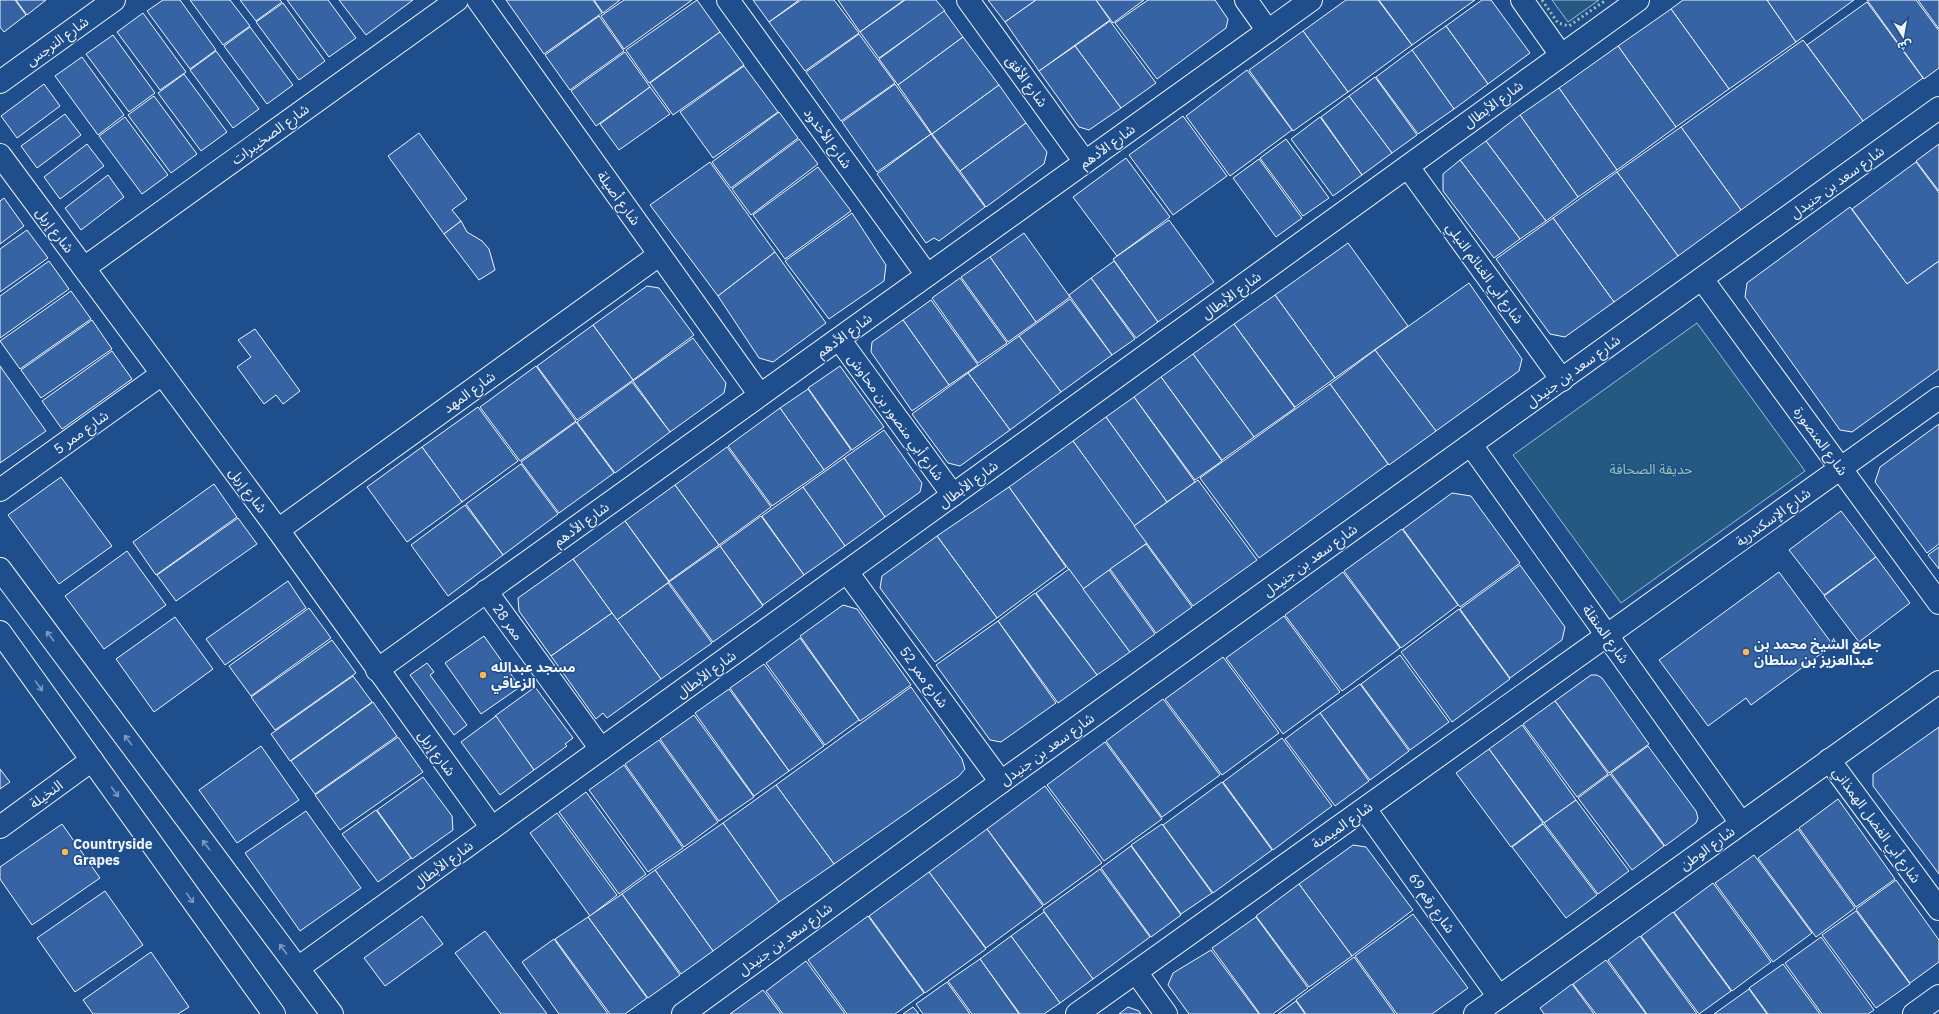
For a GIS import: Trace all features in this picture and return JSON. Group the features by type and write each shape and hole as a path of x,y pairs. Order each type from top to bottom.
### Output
{"street":[{"name":"شارع النرجس","path":"0,82 114,0"},
{"name":"شارع الصخيبرات","path":"84,268 457,0"},
{"name":"شارع أصيلة","path":"478,0 760,395"},
{"name":"شارع الأخدود","path":"728,0 927,275"},
{"name":"شارع الأفق","path":"968,0 1086,162"},
{"path":"1246,0 1268,30"},
{"name":"شارع الأدهم","path":"377,670 1311,0"},
{"path":"1522,0 1561,55"},
{"name":"شارع الأبطال","path":"298,968 1638,0"},
{"name":"شارع سعد بن جنيدل","path":"683,1014 1001,782 1939,108"},
{"name":"شارع إربل","path":"0,155 278,530 377,670 492,828"},
{"name":"شارع أبي الغنائم النيلي","path":"1408,167 1562,380"},
{"name":"شارع المهد","path":"278,530 659,255"},
{"name":"شارع المنصورة","path":"1702,279 1939,603"},
{"name":"شارع أبي منصور بن محاوش","path":"839,339 953,495"},
{"name":"شارع ممر 5","path":"0,490 162,374"},
{"name":"شارع الإسكندرية","path":"1608,636 1939,398"},
{"name":"شارع المنقلة","path":"1471,445 1741,823"},
{"path":"0,569 332,1014"},
{"name":"شارع ممر 52","path":"847,572 1001,782"},
{"name":"ممر 28","path":"486,591 601,749"},
{"path":"0,632 274,1014"},
{"name":"شارع الميمنة","path":"1077,1014 1608,636"},
{"name":"شارع الوطن","path":"1475,1014 1939,682"},
{"name":"النخيلة","path":"0,827 92,760"},
{"name":"شارع أبي الفضل الهمذاني","path":"1830,760 1939,909"},
{"name":"شارع رقم 69","path":"1365,809 1499,997"},
{"path":"1136,972 1166,1014"},
{"path":"1914,1014 1939,996"}],"green space":[{"path":"1552,0 1599,0 1568,22"},
{"name":"حديقة الصحافة","path":"1697,323 1805,471 1621,603 1513,455"}],"building":[{"path":"0,0 15,0 26,15 4,32 0,27"},
{"path":"16,0 46,0 27,15"},
{"path":"163,0 180,0 216,50 190,69 147,11"},
{"path":"190,0 230,0 250,26 223,45"},
{"path":"240,0 280,0 282,2 256,21"},
{"path":"287,0 328,0 356,38 329,57"},
{"path":"339,0 413,0 366,35"},
{"path":"506,0 593,0 602,13 544,54"},
{"path":"594,0 620,0 603,13"},
{"path":"624,0 692,0 624,49 601,16"},
{"path":"697,0 720,32 649,83 626,50"},
{"path":"753,0 799,0 769,22"},
{"path":"801,0 834,0 859,33 805,71 769,22"},
{"path":"838,0 904,0 860,32"},
{"path":"905,0 936,0 945,11 879,58 860,32"},
{"path":"988,0 1036,0 1005,22"},
{"path":"1036,0 1096,0 1110,20 1039,71 1005,22"},
{"path":"1096,0 1144,0 1113,23"},
{"path":"1148,0 1215,0 1228,19 1226,28 1157,79 1115,23"},
{"path":"1346,0 1378,0 1412,45 1348,92 1303,31"},
{"path":"1379,0 1475,0 1412,45"},
{"path":"1482,0 1491,0 1530,53 1488,84 1446,26"},
{"path":"1683,0 1767,0 1796,42 1729,89 1671,9"},
{"path":"1767,0 1854,0 1796,42"},
{"path":"1867,0 1916,0 1939,31 1939,68 1924,79"},
{"path":"1918,0 1939,0 1939,29"},
{"path":"1867,2 1923,78 1863,121 1807,45"},
{"path":"283,3 325,61 299,80 256,22"},
{"path":"1671,9 1729,89 1676,127 1618,46"},
{"path":"944,11 963,37 898,85 879,59"},
{"path":"143,13 186,72 160,90 117,32"},
{"path":"599,16 624,51 570,90 545,55"},
{"path":"1110,21 1156,83 1121,108 1075,46"},
{"path":"1446,26 1488,84 1454,109 1412,50"},
{"path":"250,27 293,85 267,104 224,46"},
{"path":"1303,31 1348,92 1293,131 1249,70"},
{"path":"720,32 744,65 673,115 650,83"},
{"path":"859,34 895,83 841,121 806,72"},
{"path":"113,35 155,93 129,112 86,54"},
{"path":"963,37 999,85 932,134 898,85"},
{"path":"1803,40 1863,121 1741,210 1681,127"},
{"path":"1075,46 1121,108 1089,130 1079,127 1039,71"},
{"path":"1618,46 1676,127 1617,170 1559,88"},
{"path":"1412,50 1454,109 1418,134 1376,77"},
{"path":"216,51 259,109 233,128 190,70"},
{"path":"625,52 650,87 596,126 571,91"},
{"path":"82,57 124,115 98,135 55,76"},
{"path":"744,66 778,112 713,158 680,112"},
{"path":"1247,70 1292,130 1230,176 1186,116"},
{"path":"184,74 227,132 201,151 158,93"},
{"path":"1375,77 1417,135 1392,153 1349,96"},
{"path":"44,84 60,106 17,138 1,116"},
{"path":"895,84 931,134 877,172 842,122"},
{"path":"999,85 1026,123 960,171 932,134"},
{"path":"650,87 670,114 619,150 600,124"},
{"path":"1559,88 1617,170 1578,197 1520,115"},
{"path":"154,96 197,154 171,173 128,115"},
{"path":"1349,96 1392,153 1362,175 1321,117"},
{"path":"779,112 798,138 731,188 712,162"},
{"path":"65,114 81,135 37,168 21,146"},
{"path":"1520,115 1578,197 1546,221 1486,141"},
{"path":"1183,116 1227,176 1173,215 1129,155"},
{"path":"125,117 168,175 142,194 99,136"},
{"path":"1320,117 1362,175 1333,196 1291,139"},
{"path":"1026,123 1047,152 1044,164 986,207 960,171"},
{"path":"1681,127 1741,210 1678,256 1617,172"},
{"path":"419,133 467,199 452,210 461,221 444,234 388,156"},
{"path":"931,134 985,207 939,241 934,238 926,243 877,174"},
{"path":"799,139 818,164 751,215 732,189"},
{"path":"1286,139 1329,198 1303,216 1260,158"},
{"path":"1486,141 1546,221 1520,239 1460,160"},
{"path":"87,144 104,166 60,199 44,177"},
{"path":"1939,144 1939,191 1916,161"},
{"path":"1126,158 1170,217 1117,256 1073,197"},
{"path":"1259,159 1302,218 1276,237 1233,178"},
{"path":"1460,160 1520,239 1494,258 1443,191 1443,174"},
{"path":"710,162 775,252 718,296 650,205"},
{"path":"1916,162 1939,193 1939,261 1907,284 1852,209"},
{"path":"818,167 851,211 785,259 753,215"},
{"path":"1617,172 1678,256 1614,302 1553,218"},
{"path":"108,175 124,197 81,230 65,208"},
{"path":"4,198 24,226 0,244 0,201"},
{"path":"1850,207 1907,284 1939,261 1939,369 1852,432 1840,430 1745,297 1747,283"},
{"path":"852,213 886,265 884,281 829,319 785,261"},
{"path":"1553,218 1614,302 1565,337 1550,334 1496,259"},
{"path":"1169,220 1214,282 1158,322 1113,259"},
{"path":"461,221 467,232 482,241 489,249 495,270 479,280 444,234"},
{"path":"27,230 48,258 0,292 0,249"},
{"path":"1024,233 1070,297 1036,322 990,257"},
{"path":"1348,243 1408,326 1335,378 1275,295"},
{"path":"775,252 826,323 773,362 759,358 718,296"},
{"path":"990,257 1036,322 1008,342 961,277"},
{"path":"49,261 69,289 0,338 0,296"},
{"path":"1114,261 1158,322 1136,338 1091,278"},
{"path":"960,278 1007,343 978,363 932,298"},
{"path":"1091,278 1135,339 1112,355 1069,295"},
{"path":"1469,283 1522,359 1519,371 1436,431 1375,350"},
{"path":"647,286 659,288 694,335 633,380 593,325"},
{"path":"71,291 91,319 20,369 0,341"},
{"path":"1275,295 1335,378 1295,407 1234,324"},
{"path":"1070,299 1112,355 1061,392 1019,336"},
{"path":"931,300 978,365 949,385 903,320"},
{"path":"92,320 112,349 41,398 21,370"},
{"path":"903,320 949,385 912,411 871,352 872,342"},
{"path":"1234,324 1295,408 1254,437 1193,354"},
{"path":"593,325 633,380 577,420 537,366"},
{"path":"255,329 300,391 283,404 276,395 264,404 237,367 251,357 238,340"},
{"path":"1019,336 1061,392 1010,430 968,373"},
{"path":"693,338 726,383 724,393 670,432 633,381"},
{"path":"1375,350 1436,431 1389,465 1330,384"},
{"path":"112,351 132,379 62,429 42,401"},
{"path":"1193,354 1254,437 1222,460 1161,377"},
{"path":"0,366 46,431 0,463"},
{"path":"536,366 576,421 520,461 480,407"},
{"path":"840,366 884,427 852,450 808,388"},
{"path":"968,373 1010,430 960,466 948,463 912,414"},
{"path":"1161,377 1222,461 1195,480 1134,397"},
{"path":"632,382 670,432 615,473 577,422"},
{"path":"1330,384 1388,464 1259,558 1200,478"},
{"path":"808,389 851,450 824,470 780,408"},
{"path":"1134,397 1195,482 1167,502 1106,417"},
{"path":"478,407 518,461 462,502 422,447"},
{"path":"780,408 824,470 772,506 728,446"},
{"path":"1106,417 1167,502 1134,526 1073,441"},
{"path":"576,422 614,473 559,513 521,462"},
{"path":"1939,424 1939,544 1927,553 1875,482 1880,467"},
{"path":"884,430 922,483 920,492 885,517 844,458"},
{"path":"1073,441 1147,543 1083,589 1009,487"},
{"path":"422,447 462,502 407,542 367,487"},
{"path":"727,447 771,507 719,545 675,485"},
{"path":"844,458 885,517 845,546 803,487"},
{"path":"521,464 558,514 503,555 466,504"},
{"path":"61,477 112,546 59,584 8,515"},
{"path":"1198,480 1257,560 1193,606 1134,526"},
{"path":"214,484 237,517 156,575 133,542"},
{"path":"675,485 719,545 669,581 625,521"},
{"path":"803,487 845,546 804,575 762,516"},
{"path":"1009,487 1066,567 997,618 937,536"},
{"path":"1452,493 1471,496 1520,563 1460,607 1403,529"},
{"path":"465,505 503,555 448,596 411,545"},
{"path":"1841,511 1876,557 1824,595 1789,550"},
{"path":"761,516 804,575 763,605 720,546"},
{"path":"238,518 257,544 176,601 157,575"},
{"path":"625,521 669,582 617,620 573,559"},
{"path":"1402,529 1458,605 1401,648 1344,571"},
{"path":"937,536 997,618 935,662 880,588 882,576"},
{"path":"1146,544 1192,607 1156,633 1110,569"},
{"path":"720,546 763,606 713,642 669,582"},
{"path":"1939,547 1939,569 1928,555"},
{"path":"127,551 166,605 104,649 65,596"},
{"path":"1876,557 1910,603 1859,642 1824,596"},
{"path":"573,559 612,613 551,656 519,611 518,598"},
{"path":"1520,565 1565,627 1562,640 1510,678 1460,609"},
{"path":"1069,569 1130,652 1097,675 1036,593"},
{"path":"1109,570 1155,634 1130,652 1083,589"},
{"path":"1343,572 1400,648 1342,691 1285,615"},
{"name":"جامع الشيخ محمد بن عبدالعزيز بن سلطان","path":"1779,572 1833,645 1751,705 1746,698 1708,726 1659,660"},
{"path":"288,581 306,608 225,665 206,639"},
{"path":"668,583 712,643 661,679 617,620"},
{"path":"1035,593 1097,675 1058,703 998,621"},
{"path":"843,605 857,609 911,685 860,721 800,636"},
{"path":"309,608 331,638 251,696 229,666"},
{"path":"1459,609 1510,679 1452,722 1401,652"},
{"path":"612,613 661,679 607,718 603,713 596,719 551,656"},
{"path":"1284,616 1340,692 1283,734 1226,658"},
{"path":"175,617 213,669 154,712 116,659"},
{"path":"998,621 1056,703 1001,742 990,740 936,665"},
{"name":"مسجد عبدالله الزعاقي","path":"484,636 520,687 481,714 445,663"},
{"path":"800,638 859,720 825,745 766,663"},
{"path":"332,640 356,673 275,730 251,697"},
{"path":"1400,655 1449,722 1410,750 1361,684"},
{"path":"1223,657 1279,733 1222,775 1165,699"},
{"name":"مسجد عبدالله الزعاقي","path":"427,663 434,672 430,675 467,725 454,735 410,675"},
{"path":"764,664 824,746 789,771 730,688"},
{"path":"1591,675 1597,675 1602,678 1649,744 1609,773 1555,701"},
{"path":"353,676 372,702 290,761 271,734"},
{"path":"1360,684 1409,751 1370,780 1320,713"},
{"path":"535,687 573,738 565,744 567,746 534,770 495,716"},
{"path":"911,687 962,759 965,769 959,776 834,864 776,785"},
{"path":"729,689 789,771 754,796 695,713"},
{"path":"1163,699 1220,775 1162,817 1106,741"},
{"path":"1555,701 1608,774 1577,797 1523,724"},
{"path":"373,702 397,736 315,794 291,761"},
{"path":"1320,713 1369,781 1335,806 1285,739"},
{"path":"694,715 754,797 719,821 660,739"},
{"path":"496,716 534,770 500,795 461,742"},
{"path":"1522,725 1576,800 1544,823 1489,749"},
{"path":"1939,727 1939,874 1873,786 1873,774"},
{"path":"398,737 423,772 340,830 315,795"},
{"path":"1282,738 1332,806 1273,850 1223,782"},
{"path":"659,740 718,822 684,847 625,764"},
{"path":"1105,742 1162,819 1104,861 1047,785"},
{"path":"261,746 299,800 237,843 199,790"},
{"path":"1648,746 1696,811 1698,818 1696,823 1665,846 1611,773"},
{"path":"1489,749 1543,823 1511,847 1456,773"},
{"path":"624,765 683,848 648,872 589,790"},
{"path":"0,769 10,782 0,789"},
{"path":"1610,774 1664,846 1632,870 1578,798"},
{"path":"423,777 452,816 453,830 412,859 377,810"},
{"path":"1222,782 1272,850 1213,893 1163,825"},
{"path":"776,785 834,864 779,902 723,823"},
{"path":"1045,786 1102,863 1044,905 987,829"},
{"path":"586,792 646,874 619,894 559,812"},
{"path":"1838,799 1895,879 1856,907 1799,828"},
{"path":"1576,800 1629,871 1598,894 1544,823"},
{"path":"376,810 411,858 378,882 342,834"},
{"path":"306,811 361,888 300,931 245,853"},
{"path":"557,813 617,895 590,916 530,833"},
{"path":"723,823 779,902 713,951 655,870"},
{"path":"62,824 100,878 32,925 0,879 0,867"},
{"path":"1162,824 1212,893 1181,914 1131,845"},
{"path":"1543,824 1597,895 1566,918 1512,847"},
{"path":"987,829 1043,906 986,948 929,872"},
{"path":"1798,829 1855,908 1816,937 1758,858"},
{"path":"1353,845 1366,847 1413,910 1352,956 1299,884"},
{"path":"1131,846 1181,915 1151,937 1101,868"},
{"path":"1754,855 1812,933 1773,962 1715,883"},
{"path":"1100,869 1150,937 1093,979 1043,910"},
{"path":"655,870 713,951 681,974 622,894"},
{"path":"929,872 986,949 925,993 869,916"},
{"path":"1896,880 1939,940 1939,962 1910,983 1856,909"},
{"path":"1713,883 1771,962 1732,991 1674,912"},
{"path":"1299,884 1352,956 1309,987 1256,916"},
{"path":"105,891 143,945 75,992 37,938"},
{"path":"622,894 680,975 648,998 588,917"},
{"path":"1856,911 1910,984 1876,1008 1822,935"},
{"path":"1044,912 1093,979 1060,1003 1011,936"},
{"path":"1673,912 1731,991 1699,1014 1641,936"},
{"path":"1413,914 1468,988 1432,1014 1397,1014 1355,956"},
{"path":"422,916 443,944 385,986 364,958"},
{"path":"868,916 924,993 895,1014 847,1014 808,960"},
{"path":"588,917 647,998 625,1014 610,1014 555,939"},
{"path":"1256,917 1308,988 1273,1014 1260,1014 1212,948"},
{"path":"485,931 547,1014 501,1014 455,953"},
{"path":"1011,936 1060,1003 1044,1014 1020,1014 980,959"},
{"path":"1640,936 1697,1014 1647,1014 1608,960"},
{"path":"1821,937 1874,1010 1868,1014 1822,1014 1785,963"},
{"path":"554,939 608,1014 559,1014 522,962"},
{"path":"1211,950 1259,1014 1189,1014 1168,985 1173,973"},
{"path":"151,952 189,1007 178,1014 93,1014 83,1000"},
{"path":"1354,957 1395,1014 1306,1014 1296,1000"},
{"path":"980,959 1019,1014 972,1014 948,981"},
{"path":"1606,960 1646,1014 1596,1014 1573,984"},
{"path":"806,961 845,1014 783,1014 766,991"},
{"path":"1783,964 1820,1014 1768,1014 1749,988"},
{"path":"947,982 970,1014 923,1014 916,1004"},
{"path":"1572,984 1594,1014 1544,1014 1540,1008"},
{"path":"1749,989 1767,1014 1714,1014"},
{"path":"763,990 781,1014 730,1014"},
{"path":"1296,1001 1305,1014 1278,1014"},
{"path":"913,1007 919,1014 903,1014"},
{"path":"1128,1007 1139,1011 1141,1014 1119,1014"}],"hedge":[{"path":"1542,0 1558,23 1569,26 1606,0"}],"place":[{"name":"جامع الشيخ محمد بن عبدالعزيز بن سلطان","path":"1746,652"},
{"name":"مسجد عبدالله الزعاقي","path":"483,675"},
{"name":"Countryside Grapes","path":"65,852"}]}
